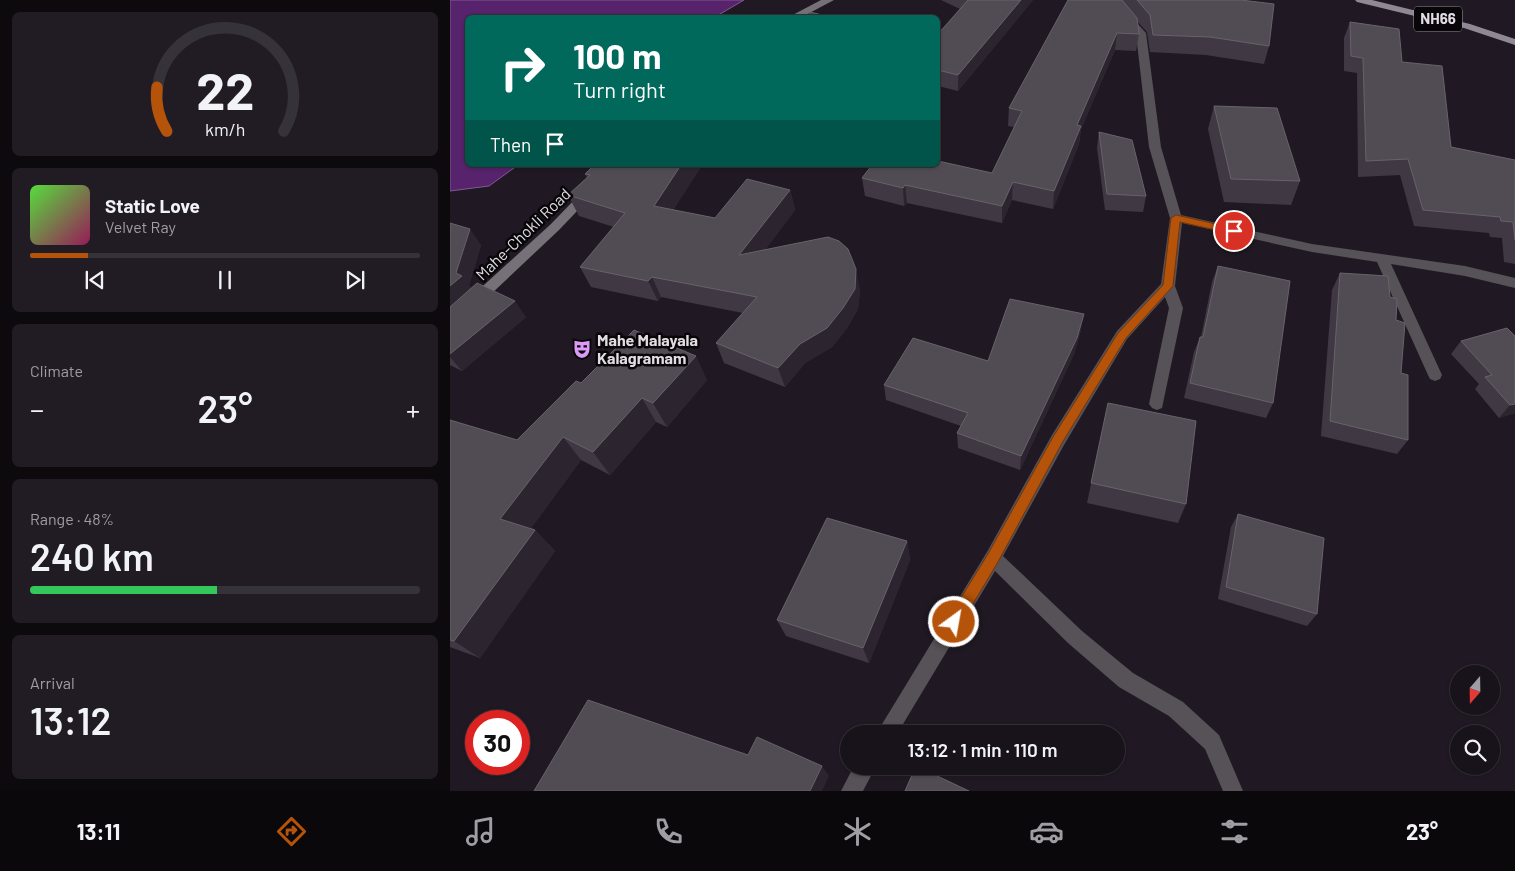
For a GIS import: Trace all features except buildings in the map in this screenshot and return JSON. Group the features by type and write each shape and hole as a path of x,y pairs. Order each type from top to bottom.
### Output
{"main road":[{"name":"NH66","path":"1360,0 1467,26 1515,42"}],"street":[{"path":"797,15 829,0"},
{"path":"1107,0 1116,5 1140,33 1155,147 1176,218 1168,286 1176,308 1157,404"},
{"name":"Mahe-Chokli Road","path":"450,324 505,276 580,204 613,167"},
{"path":"1176,218 1312,248 1465,271 1515,283"},
{"path":"1382,259 1435,375"},
{"path":"891,725 993,558 1058,440 1122,336 1168,286"},
{"path":"993,558 1075,637 1126,680 1176,709 1212,742 1233,790"},
{"path":"851,791 861,775"}],"shaded area":[{"path":"450,0 744,0 718,15 465,15 465,167 515,167 489,186 450,191"}],"place":[{"name":"Mahe Malayala Kalagramam","path":"582,349"}],"route":[{"path":"954,622 993,558 1058,440 1122,336 1168,286 1176,218 1234,231"}]}
